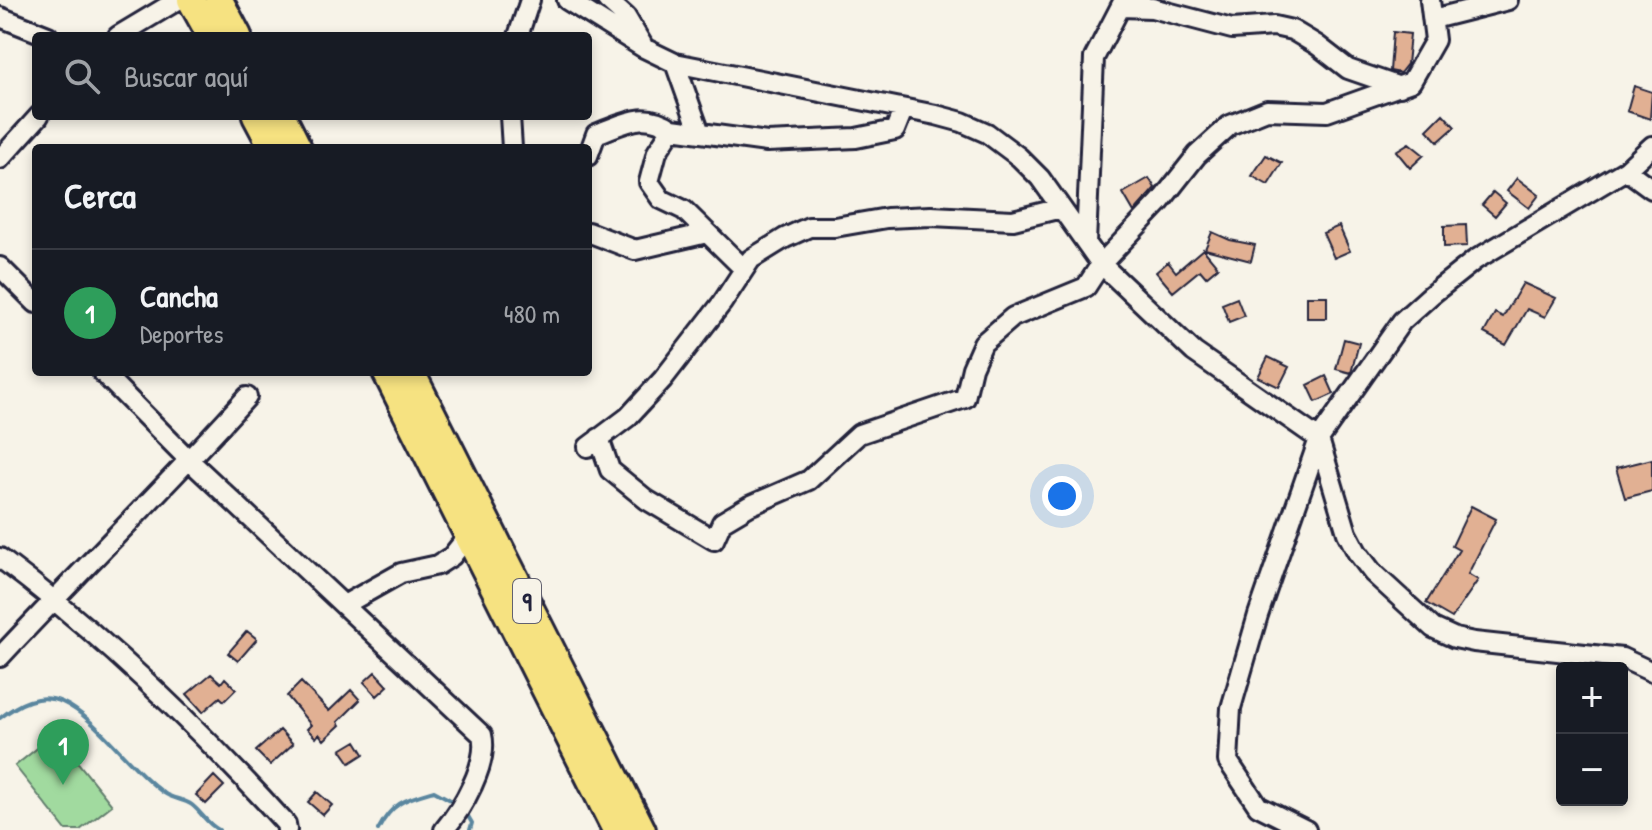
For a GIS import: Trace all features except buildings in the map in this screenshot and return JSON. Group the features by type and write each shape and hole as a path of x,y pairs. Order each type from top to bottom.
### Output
{"highway":[{"path":"191,0 209,32"},
{"path":"219,0 236,32"},
{"path":"258,120 271,144"},
{"path":"284,120 296,144"},
{"name":"9","path":"388,376 616,830"},
{"name":"9","path":"413,376 642,830"}],"street":[{"path":"124,32 178,0"},
{"path":"519,32 530,0"},
{"path":"567,0 644,48 675,63 936,115 987,133 1019,157 1040,178 1101,264 1194,352 1319,439 1347,533 1357,552 1373,573 1433,628 1474,642 1622,658 1652,672"},
{"path":"607,0 626,17 644,48"},
{"path":"1061,208 1013,220 931,216 809,227 751,259 722,303 663,379 628,417 594,442 610,470 647,500 714,540 722,522 749,506 809,480 859,434 965,398 972,368 983,343 1013,317 1086,287 1101,264 1160,202 1197,155 1230,125 1267,110 1327,112 1411,82 1435,40 1430,0"},
{"path":"1433,19 1508,0"},
{"path":"1086,243 1094,58 1123,4 1152,8 1232,29 1274,26 1292,30 1348,69 1400,87"},
{"path":"0,17 38,32"},
{"path":"675,63 700,133"},
{"path":"592,145 596,134 633,120 657,119 672,129 767,142 856,138 895,130 903,110"},
{"path":"2,154 35,120"},
{"path":"510,120 512,144"},
{"path":"672,129 657,152 649,182 661,199 684,210 744,269"},
{"path":"1306,830 1258,806 1228,761 1231,708 1258,615 1319,439 1394,332 1412,313 1475,260 1626,170 1652,146"},
{"path":"1626,170 1652,189"},
{"path":"592,234 635,250 707,233"},
{"path":"0,267 32,299"},
{"path":"106,376 190,461 482,735 485,747 470,792 444,830"},
{"path":"0,657 190,461 247,397"},
{"path":"344,605 401,573 438,565 452,556 468,536"},
{"path":"0,558 54,598 230,762 287,827"}],"green space":[{"path":"55,734 112,805 80,830 66,830 15,766"}],"waterway":[{"path":"0,718 29,701 45,698 62,702 88,719 152,783 167,795 192,805 219,830"},
{"path":"378,830 394,807 415,797 434,791 456,803"},
{"path":"465,811 472,823 470,830"}],"place":[{"name":"Cancha","path":"63,785"}]}
